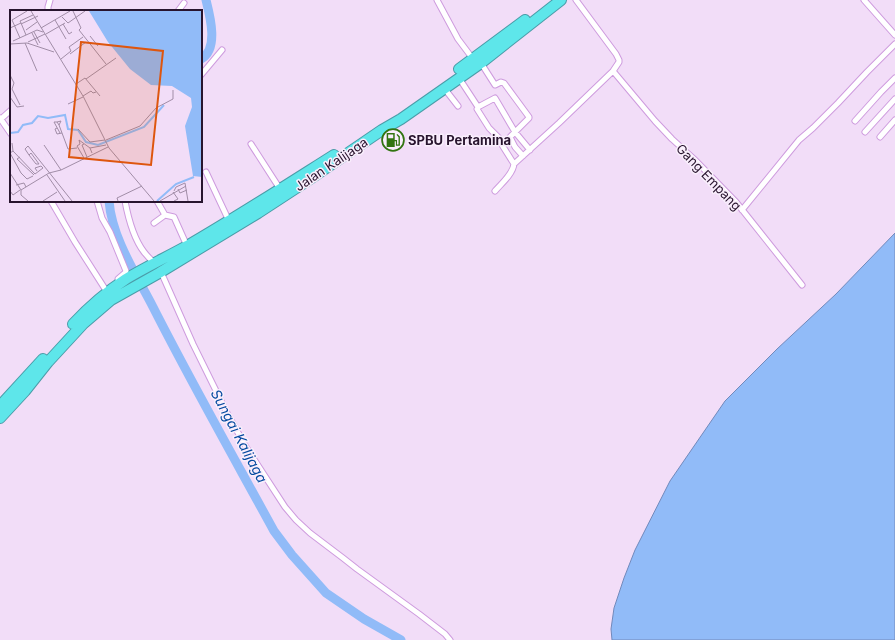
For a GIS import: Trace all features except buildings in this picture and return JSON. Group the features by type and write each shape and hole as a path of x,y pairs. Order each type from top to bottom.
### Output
{"highway":[{"name":"Jalan Kalijaga","path":"0,418 83,324 111,300 258,213 382,130 401,119 459,77 550,0"},
{"name":"Jalan Kalijaga","path":"0,406 78,319 107,292 123,281 229,221 280,189 477,61 561,0"}],"street":[{"path":"48,10 50,0"},
{"path":"437,0 458,39 477,61 495,86 501,82 504,83 529,116 529,118 510,136 515,147 522,156"},
{"path":"495,191 511,172 514,164 576,107 613,71 619,62 616,54 576,0"},
{"path":"864,0 895,35"},
{"path":"179,10 184,3"},
{"path":"742,210 799,140 813,128 895,44"},
{"path":"202,74 222,50"},
{"name":"Gang Empang","path":"613,71 655,121 694,159 742,210 802,285"},
{"path":"459,77 478,106 478,111 489,128 500,138 502,145 514,164"},
{"path":"855,121 895,78"},
{"path":"444,88 458,106"},
{"path":"478,106 494,98 515,132 530,150"},
{"path":"864,132 895,99"},
{"path":"10,111 0,118 10,133"},
{"path":"880,137 895,120"},
{"path":"251,144 280,189"},
{"path":"206,172 229,221"},
{"path":"52,202 107,292"},
{"path":"97,202 102,218 110,232 126,271 118,279 123,281"},
{"path":"125,202 129,219 137,240 143,251 154,264"},
{"path":"158,202 165,215 174,217 187,246"},
{"path":"154,223 165,215"},
{"path":"160,272 227,413 246,447 285,507 310,533 419,614 445,634 450,640"}],"water":[{"path":"895,233 895,640 612,640 611,629 614,608 635,550 670,481 725,401 777,349 836,294"}],"waterway":[{"name":"Sungai Kalijaga","path":"202,58 207,54 212,40 211,23 206,0"},
{"name":"Sungai Kalijaga","path":"109,202 115,229 126,256 197,391 274,531 292,555 326,593 364,619 401,640"}],"place":[{"name":"SPBU Pertamina","path":"393,140"}]}
